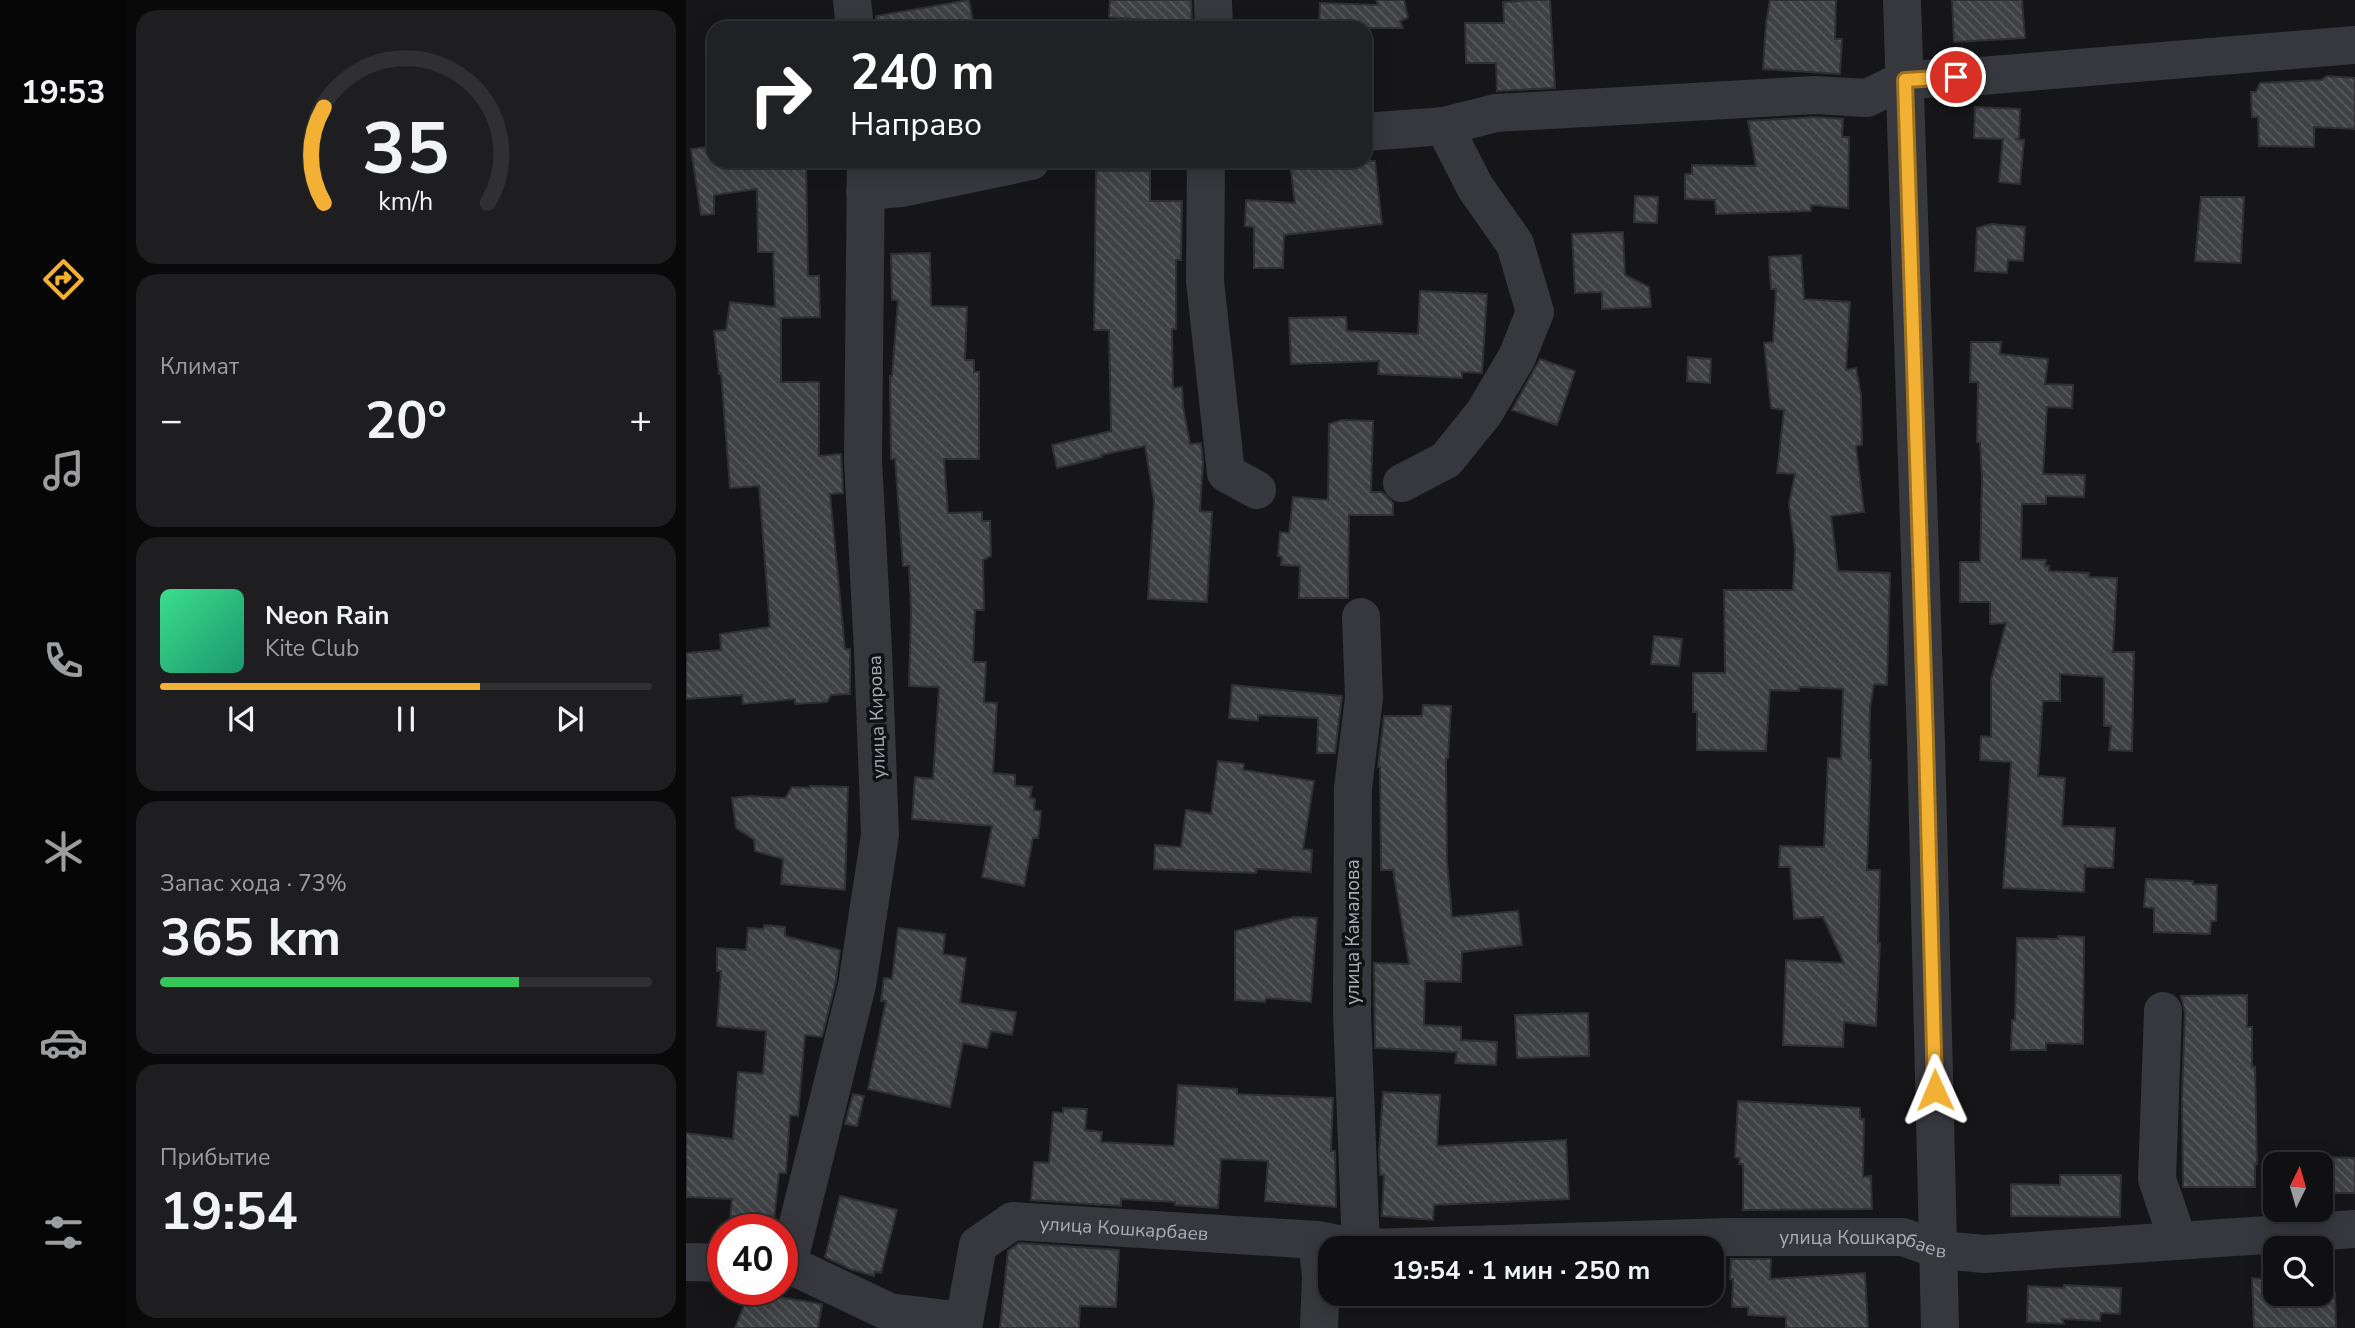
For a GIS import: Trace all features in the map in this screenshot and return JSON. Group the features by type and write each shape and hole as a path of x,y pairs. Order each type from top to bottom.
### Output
{"street":[{"path":"852,0 854,21"},
{"path":"1213,0 1214,21"},
{"path":"1902,0 1926,741 1940,1328"},
{"path":"1372,131 1444,126 1496,113 1815,95 1867,98 1905,80 2355,45"},
{"path":"1402,483 1446,460 1484,413 1517,357 1535,312 1515,244 1475,187 1444,126"},
{"path":"865,176 902,188 998,168"},
{"path":"1206,168 1205,281 1226,473 1257,490"},
{"name":"улица Кирова","path":"798,1214 857,985 880,835 863,460 865,176"},
{"name":"улица Камалова","path":"1361,617 1364,698 1353,788 1352,1013 1361,1236"},
{"path":"2163,1011 2157,1179 2178,1241"},
{"name":"улица Кошкарбаев","path":"963,1325 978,1245 1013,1221 1317,1240"},
{"name":"улица Кошкарбаев","path":"1724,1237 1903,1237 1939,1250 1986,1254 2355,1229"},
{"path":"1317,1240 1321,1276 1319,1328"},
{"path":"686,1262 707,1263"},
{"path":"798,1270 889,1312 963,1325"}],"building":[{"path":"969,0 973,21 876,21 876,16"},
{"path":"1110,0 1191,0 1192,21 1109,17"},
{"path":"1376,0 1404,0 1408,18 1400,21 1403,28 1372,28 1372,21 1319,21 1320,3 1378,5"},
{"path":"1550,0 1555,88 1497,91 1496,63 1466,63 1465,23 1504,23 1503,2"},
{"path":"1770,0 1836,0 1835,39 1842,39 1840,74 1763,69"},
{"path":"1952,0 2022,0 2025,38 1954,42"},
{"path":"2327,76 2355,78 2355,129 2314,127 2314,147 2259,146 2258,117 2252,117 2251,92 2256,92 2260,83 2321,80"},
{"path":"1975,107 2020,109 2019,139 2015,139 2024,140 2020,184 1999,182 2003,139 1974,138"},
{"path":"1815,117 1843,119 1842,137 1849,137 1848,208 1811,205 1811,211 1716,214 1715,200 1685,199 1685,174 1692,174 1692,165 1756,166 1748,121"},
{"path":"707,147 707,168 806,168 808,276 819,276 820,317 781,318 781,382 819,382 819,456 841,454 843,493 830,494 845,649 850,649 850,694 831,695 827,702 795,704 795,699 743,704 742,695 686,699 686,653 721,650 720,634 770,627 759,486 730,488 721,373 719,374 714,331 726,330 730,302 775,307 773,252 758,252 757,189 714,195 714,214 701,215 691,149"},
{"path":"1372,161 1375,161 1382,224 1284,235 1283,268 1254,268 1254,227 1245,226 1246,200 1295,203 1291,168 1372,168"},
{"path":"1096,171 1150,171 1150,201 1182,201 1181,260 1176,260 1176,329 1172,329 1173,388 1182,387 1190,444 1201,443 1203,462 1200,511 1212,512 1207,602 1148,599 1154,501 1145,446 1057,468 1052,445 1111,431 1109,330 1094,330"},
{"path":"1635,196 1658,197 1657,223 1634,222"},
{"path":"2201,197 2244,197 2241,263 2195,261"},
{"path":"1991,224 2025,227 2023,261 2008,260 2007,273 1975,271 1977,228"},
{"path":"1623,232 1625,275 1649,287 1651,307 1602,309 1602,292 1575,293 1572,234"},
{"path":"930,253 931,306 967,307 965,360 974,360 974,372 979,372 979,459 944,459 948,513 982,512 982,521 990,521 991,556 983,560 984,610 975,610 973,662 986,662 984,702 997,703 993,773 1015,775 1015,786 1032,787 1030,798 1035,799 1034,810 1041,811 1038,838 1033,838 1024,886 982,877 992,826 912,819 915,777 933,779 939,687 909,686 909,566 903,566 895,459 891,459 890,376 898,300 892,300 891,254"},
{"path":"1801,255 1804,299 1850,302 1846,370 1856,368 1861,395 1862,445 1856,446 1864,512 1831,516 1838,571 1890,573 1887,685 1874,684 1870,708 1867,870 1880,870 1876,1026 1844,1022 1843,1047 1783,1045 1786,960 1844,963 1823,917 1794,919 1790,867 1779,867 1780,846 1824,847 1828,758 1841,759 1843,689 1799,687 1799,691 1770,690 1766,751 1697,750 1697,712 1693,712 1693,673 1725,673 1724,590 1793,590 1795,549 1789,504 1795,474 1777,473 1784,410 1771,408 1764,343 1773,342 1776,289 1771,289 1769,257"},
{"path":"1420,291 1487,294 1482,373 1462,372 1462,378 1378,374 1379,361 1291,364 1289,318 1346,317 1347,331 1418,334"},
{"path":"1971,342 2001,342 2000,354 2048,359 2045,384 2073,385 2072,408 2047,407 2043,474 2085,475 2084,497 2046,496 2046,504 2022,504 2021,559 2046,560 2045,566 2049,566 2049,571 2089,573 2089,577 2117,578 2113,652 2134,652 2132,751 2109,750 2111,726 2104,726 2104,677 2060,674 2060,701 2043,701 2038,776 2065,778 2062,826 2115,828 2113,868 2086,867 2085,864 2084,892 2003,888 2011,762 1980,760 1981,736 1991,737 1991,680 2006,623 1990,624 1990,602 1960,602 1960,562 1980,562 1982,480 1980,442 1977,442 1978,382 1970,382"},
{"path":"1688,357 1711,359 1710,383 1687,381"},
{"path":"1540,359 1575,371 1557,425 1512,410"},
{"path":"1342,420 1373,421 1371,492 1382,492 1393,503 1393,515 1349,515 1348,598 1299,598 1300,566 1281,565 1282,557 1278,556 1280,532 1289,533 1293,497 1328,500 1329,424"},
{"path":"1654,636 1682,639 1679,666 1651,664"},
{"path":"1232,685 1342,696 1335,753 1317,753 1318,718 1258,715 1258,721 1229,718"},
{"path":"1423,705 1451,706 1446,758 1447,862 1452,917 1518,911 1522,945 1462,952 1461,982 1425,981 1424,1025 1461,1027 1461,1040 1497,1042 1496,1065 1455,1063 1457,1052 1375,1048 1374,963 1409,964 1393,870 1381,870 1378,767 1384,716 1422,716"},
{"path":"1218,761 1244,764 1243,770 1314,781 1303,849 1312,850 1311,872 1154,869 1155,845 1181,847 1186,810 1211,814"},
{"path":"792,787 848,787 845,890 781,884 783,859 755,851 754,840 736,828 732,798 785,798"},
{"path":"2146,879 2217,885 2216,921 2211,921 2210,934 2154,932 2154,908 2144,907"},
{"path":"1294,917 1317,918 1311,1002 1266,998 1265,1002 1235,1000 1235,931"},
{"path":"764,925 785,927 785,936 840,950 836,981 822,1037 805,1035 798,1116 790,1115 786,1173 779,1173 775,1214 731,1214 732,1199 686,1197 686,1133 733,1139 738,1072 763,1074 766,1031 717,1026 721,971 717,971 717,948 746,950 748,928 764,929"},
{"path":"898,928 945,934 943,954 966,958 960,1003 1016,1012 1012,1035 991,1031 987,1048 963,1043 950,1107 868,1089 886,1001 881,1001 884,978 892,979"},
{"path":"2058,936 2084,937 2083,1044 2046,1043 2046,1050 2011,1050 2012,1020 2015,1020 2017,938 2058,939"},
{"path":"2247,995 2247,1027 2252,1027 2252,1067 2255,1067 2255,1187 2183,1187 2185,1012 2181,996"},
{"path":"1588,1013 1589,1056 1517,1058 1515,1015"},
{"path":"1178,1085 1237,1089 1237,1094 1333,1098 1331,1151 1335,1151 1336,1207 1265,1201 1268,1161 1221,1159 1218,1208 1121,1199 1121,1206 1031,1200 1034,1162 1049,1163 1053,1112 1063,1113 1063,1108 1087,1109 1085,1130 1102,1132 1101,1142 1174,1146"},
{"path":"1383,1092 1440,1095 1437,1146 1566,1140 1569,1199 1434,1205 1433,1220 1382,1216 1384,1175 1380,1175 1379,1154"},
{"path":"853,1094 864,1096 857,1126 845,1124"},
{"path":"1738,1101 1860,1108 1860,1119 1864,1119 1863,1177 1871,1176 1872,1209 1743,1210 1743,1164 1739,1164 1740,1158 1735,1157"},
{"path":"2333,1157 2355,1158 2355,1193 2333,1193"},
{"path":"2060,1175 2121,1175 2120,1217 2011,1216 2011,1184 2060,1185"},
{"path":"840,1196 897,1210 881,1273 875,1271 874,1276 850,1269 825,1257"},
{"path":"1019,1243 1119,1250 1116,1307 1080,1306 1079,1328 1000,1328 1008,1251"},
{"path":"1731,1259 1771,1259 1770,1279 1865,1273 1868,1328 1786,1328 1786,1317 1748,1315 1748,1307 1732,1307"},
{"path":"2252,1278 2263,1279 2263,1306 2333,1306 2335,1293 2336,1328 2254,1328"},
{"path":"2064,1285 2121,1288 2120,1314 2101,1313 2100,1321 2062,1319 2064,1324 2027,1322 2028,1286 2064,1288"},
{"path":"798,1300 822,1304 818,1328 735,1328 744,1305 798,1305"}],"route":[{"path":"1935,1090 1914,358 1904,112 1905,80 1956,77"}]}
